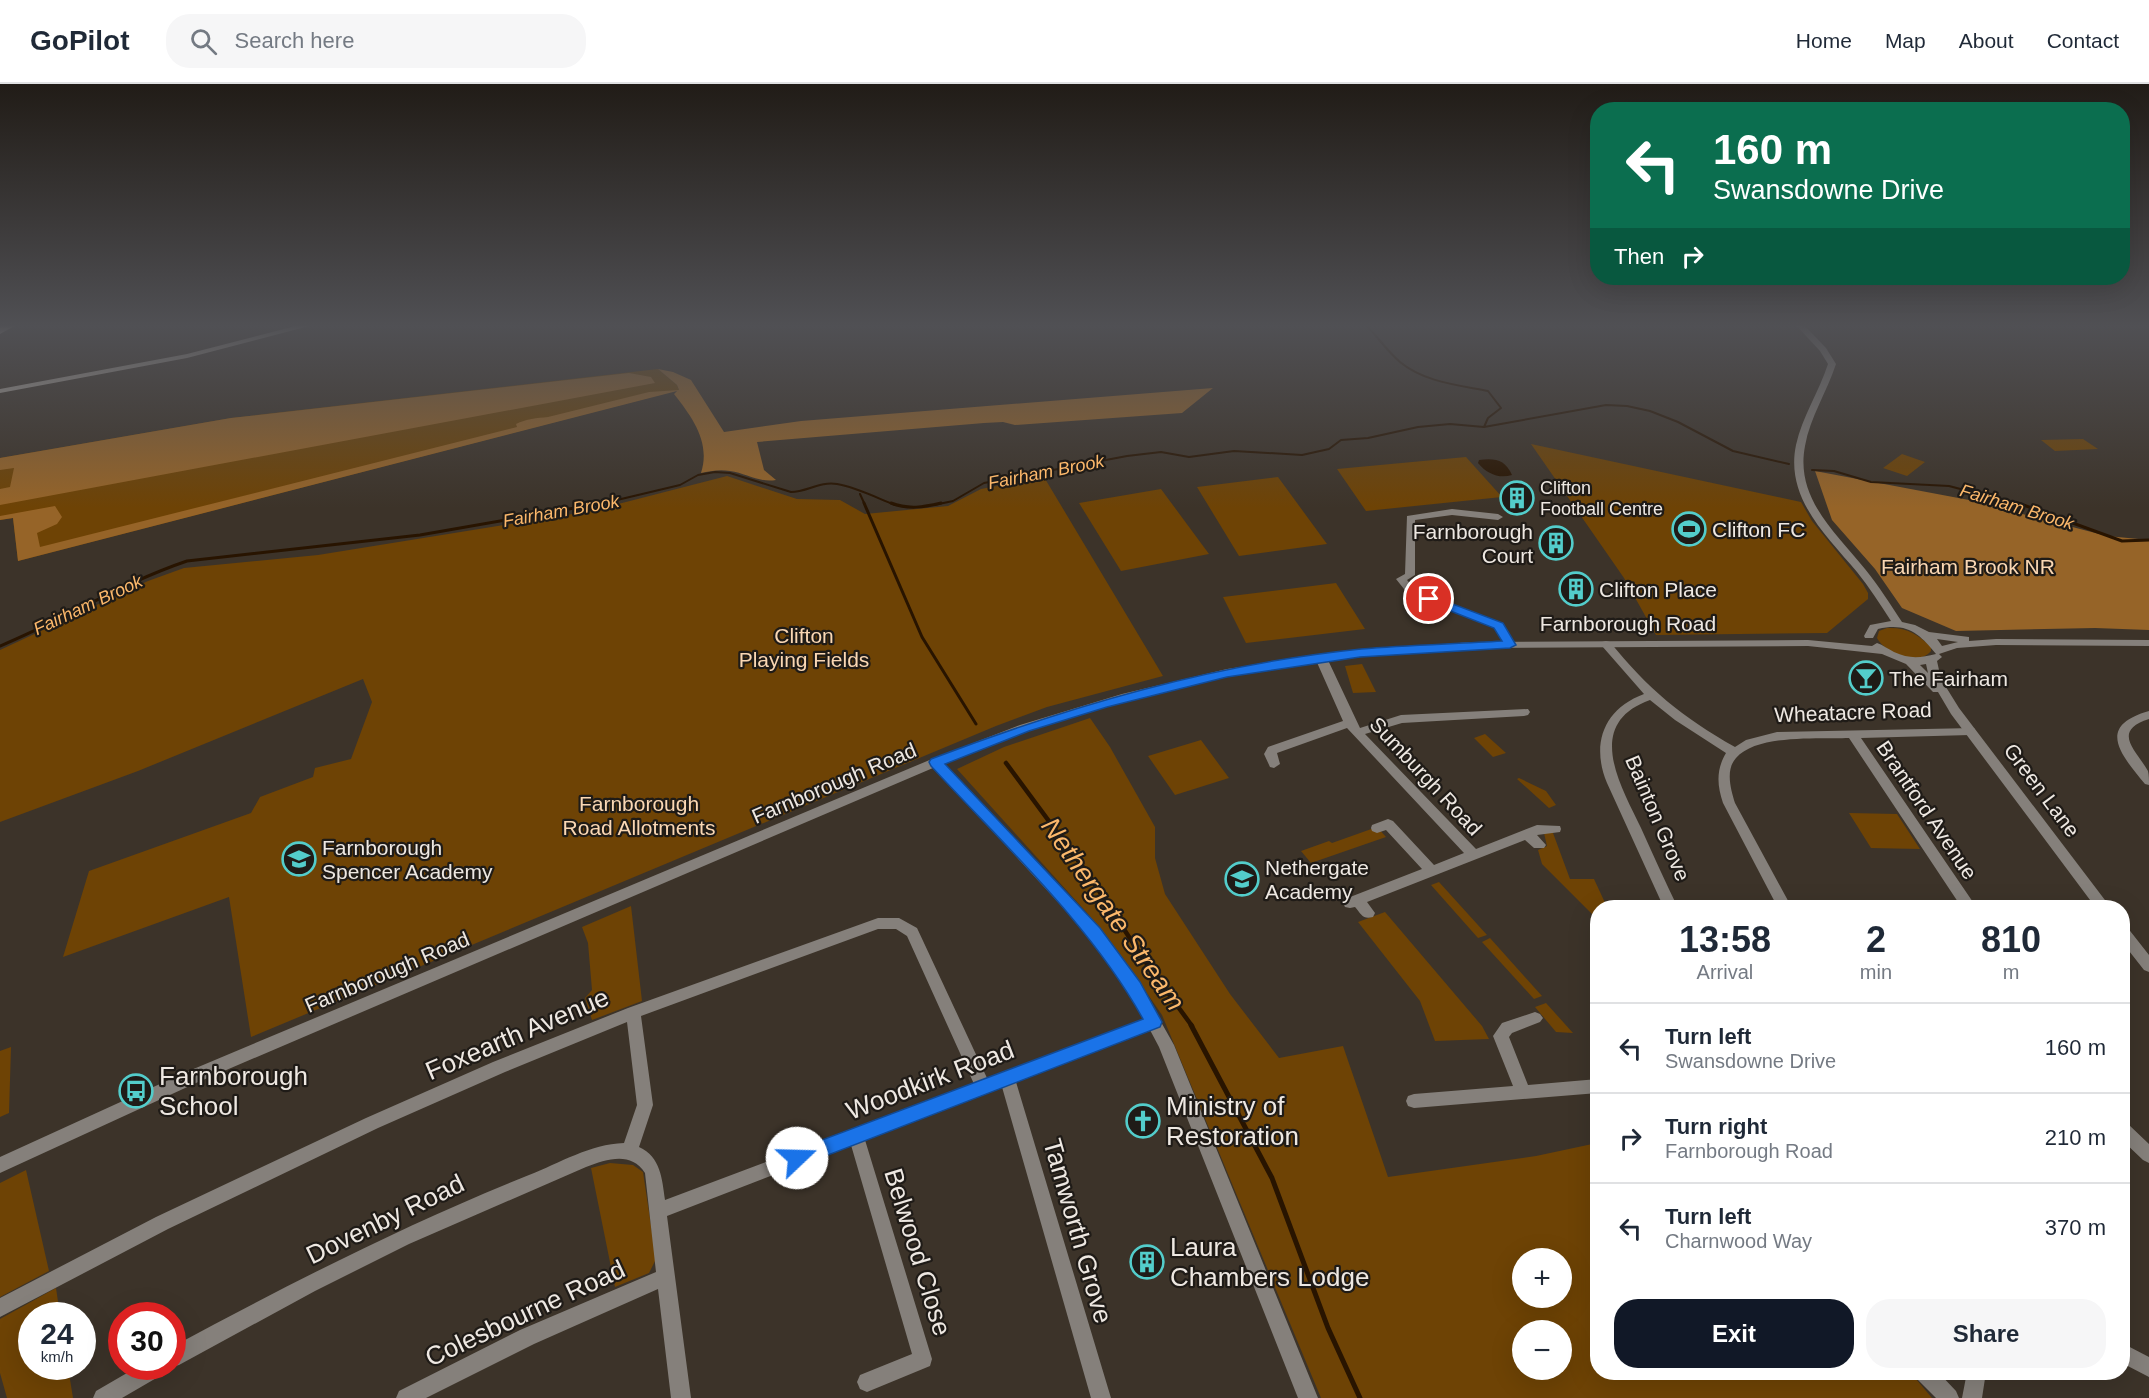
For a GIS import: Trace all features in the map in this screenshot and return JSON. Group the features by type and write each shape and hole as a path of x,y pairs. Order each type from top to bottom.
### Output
{"main road":[{"path":"0,391 30,385"}],"street":[{"path":"1824,385 1801,445 1798,462 1802,487 1821,523 1860,570 1899,625"},
{"path":"1498,516 1452,512 1410,518 1410,575 1401,579 1412,592 1499,626 1510,645"},
{"path":"1880,624 1881,600"},
{"path":"1996,642 1926,635 1899,625 1880,624 1870,631 1869,636 1883,651 1909,660 1935,656 1956,645 1996,642 2149,643"},
{"path":"1926,635 1935,643 1935,656"},
{"name":"Farnborough Road","path":"0,1166 190,1078 936,762 1024,728 1122,698 1227,673 1321,658 1403,650 1510,645 1808,643 1869,636"},
{"name":"Farnborough Road","path":"1808,643 1883,651"},
{"path":"1606,644 1650,696 1690,727 1734,752 1726,761 1724,771 1726,795 1781,900"},
{"name":"Green Lane","path":"1935,656 1935,680 1946,698 2098,900"},
{"name":"Sumburgh Road","path":"1321,658 1353,728 1474,855"},
{"name":"Green Lane","path":"1909,660 1946,698"},
{"name":"Bainton Grove","path":"1650,696 1630,704 1616,719 1608,734 1605,755 1613,782 1667,900"},
{"path":"1274,764 1270,754 1272,750 1353,728 1401,719 1496,718 1524,712"},
{"path":"2149,715 2129,722 2123,733 2125,748 2129,756 2149,781"},
{"name":"Wheatacre Road","path":"1734,752 1758,740 1777,736 1970,731"},
{"name":"Brantford Avenue","path":"1852,734 1965,900"},
{"path":"936,762 1095,933 1134,987 1166,1045 1308,1398"},
{"path":"1377,828 1388,824 1432,871"},
{"path":"1368,913 1354,902 1537,830 1555,829"},
{"path":"1527,834 1539,845"},
{"name":"Foxearth Avenue","path":"0,1308 153,1227 372,1123 633,1012 869,926 893,922 907,927 916,938 983,1087"},
{"path":"2130,941 2149,966"},
{"path":"633,1012 645,1105 629,1152 644,1158 651,1167 681,1398"},
{"path":"1523,1092 1501,1036 1507,1028 1535,1018"},
{"name":"Woodkirk Road","path":"658,1211 1154,1022"},
{"name":"Tamworth Grove","path":"1007,1078 1101,1398"},
{"path":"1422,1104 1590,1087"},
{"name":"Belwood Close","path":"856,1136 923,1359 867,1382"},
{"path":"2130,1137 2149,1155"},
{"name":"Dovenby Road","path":"186,1351 307,1286 472,1207 601,1156 629,1152"},
{"name":"Colesbourne Road","path":"406,1398 536,1333 666,1277"},
{"path":"2130,1356 2149,1367"},
{"path":"103,1398 134,1380"},
{"path":"1932,1380 1949,1398"},
{"path":"1972,1398 1975,1380"}],"green space":[{"path":"516,385 677,385 679,390 18,561 13,518 0,520 0,458 231,418"},
{"path":"520,385 643,385 0,505 0,489 10,487 14,468 0,470 0,458 231,418"},
{"path":"677,385 694,385 724,432 801,421 1213,388 1182,413 1015,425 1003,422 984,423 757,442 764,470 776,480 770,481 726,470 701,473 704,451 702,440 693,421 674,394 677,391 18,561 13,518 0,520 0,516 55,506 62,517 57,524 37,533 40,547 517,427 516,424 528,420 649,392 679,390"},
{"path":"2083,439 2098,449 2055,451 2041,440"},
{"path":"1531,444 1801,502 1812,521 1863,584 1868,593 1868,599 1827,633 1656,635 1624,578"},
{"path":"1902,454 1925,462 1907,476 1883,468"},
{"path":"1466,457 1502,497 1366,511 1337,469"},
{"name":"Fairham Brook NR","path":"1815,471 1969,500 2107,536 2149,540 2149,630 2095,628 1956,631 1902,608 1875,569 1832,520"},
{"name":"Clifton Playing Fields","path":"727,476 797,499 840,500 865,514 948,506 981,489 1044,477 1163,676 1047,707 996,726 251,1037 229,897 63,957 89,871 251,813 260,797 313,777 315,768 351,759 372,702 363,679 138,771 0,822 0,650 148,581 184,568 318,555 591,511"},
{"path":"1278,477 1327,544 1239,556 1197,487"},
{"path":"1161,489 1209,554 1121,571 1079,503"},
{"path":"1336,583 1365,629 1246,643 1223,597"},
{"path":"1887,628 1911,632 1931,647 1931,651 1918,658 1894,653 1881,644 1877,638 1879,631"},
{"path":"1362,664 1376,692 1353,693 1345,666"},
{"path":"1090,718 1110,747 1155,827 1155,858 1165,894 1230,994 1279,1058 1343,1046 1388,1177 1536,1156 1590,1144 1590,1380 1917,1380 1932,1398 1321,1398 1162,1015 1119,953 1087,913 957,769 1004,747"},
{"path":"1485,734 1506,753 1493,757 1474,738"},
{"path":"1201,740 1229,778 1175,795 1148,756"},
{"path":"1517,779 1546,791 1556,805 1549,808"},
{"path":"1849,813 1897,814 1920,849 1871,848"},
{"path":"1377,827 1386,837 1311,863 1301,851 1329,841 1332,843"},
{"path":"1544,833 1553,833 1570,879 1594,879 1604,900 1590,900 1590,912 1542,864 1538,850 1547,846"},
{"path":"1439,882 1487,935 1478,938 1431,885"},
{"path":"631,906 642,1001 592,1020 585,998 592,990 588,943 582,927"},
{"path":"1385,912 1482,1026 1489,1039 1435,1041 1420,1001 1358,922"},
{"path":"1490,938 1542,996 1534,999 1482,942"},
{"path":"1546,1003 1573,1033 1556,1032 1535,1007"},
{"path":"11,1047 9,1113 0,1117 0,1051"},
{"path":"610,1163 633,1165 643,1172 656,1259 649,1273 615,1287 591,1168"},
{"path":"26,1170 49,1271 0,1297 0,1183"},
{"path":"56,1288 58,1302 31,1302"},
{"path":"18,1309 18,1380 70,1380 73,1398 7,1398 0,1373 0,1319"}],"shaded area":[{"path":"1479,460 1499,461 1512,475 1502,476 1489,473 1478,463"}],"waterway":[{"path":"1459,385 1488,391 1501,408 1488,418 1484,427"},
{"name":"Fairham Brook","path":"1484,427 1606,405 1627,406 1650,411 1678,422 1733,451 1789,464"},
{"name":"Fairham Brook","path":"934,505 953,501 984,483 1127,456 1161,452 1189,457 1234,451 1302,455 1329,449 1341,440 1368,438 1418,427 1450,424 1484,427"},
{"name":"Fairham Brook","path":"1812,470 1834,471 1871,482 1949,486 2022,505"},
{"name":"Fairham Brook","path":"596,505 680,485 698,475 715,472 730,473 791,492 831,483 844,485 895,505"},
{"name":"Nethergate Stream","path":"860,494 865,505"},
{"name":"Fairham Brook","path":"0,646 139,580 187,561 420,535 603,503"},
{"name":"Nethergate Stream","path":"864,503 922,637 976,724"},
{"name":"Fairham Brook","path":"891,503 910,507 941,503"},
{"name":"Fairham Brook","path":"2018,503 2122,541 2149,540"},
{"name":"Nethergate Stream","path":"1006,763 1088,874 1144,960 1192,1026"},
{"name":"Nethergate Stream","path":"1191,1025 1272,1178 1328,1328 1360,1398"}],"place":[{"name":"Clifton Football Centre","path":"1517,498"},
{"name":"Clifton FC","path":"1689,529"},
{"name":"Farnborough Court","path":"1556,543"},
{"name":"Clifton Place","path":"1576,589"},
{"name":"The Fairham","path":"1866,678"},
{"name":"Farnborough Spencer Academy","path":"299,859"},
{"name":"Nethergate Academy","path":"1242,879"},
{"name":"Farnborough School","path":"136,1091"},
{"name":"Ministry of Restoration","path":"1143,1121"},
{"name":"Laura Chambers Lodge","path":"1147,1262"}],"route":[{"path":"797,1158 1154,1022 1134,987 1095,933 936,762 1024,728 1103,703 1227,673 1360,653 1473,645 1510,645 1501,627 1429,599"}],"park label":[{"name":"Farnborough Road Allotments","path":"639,815"}]}
